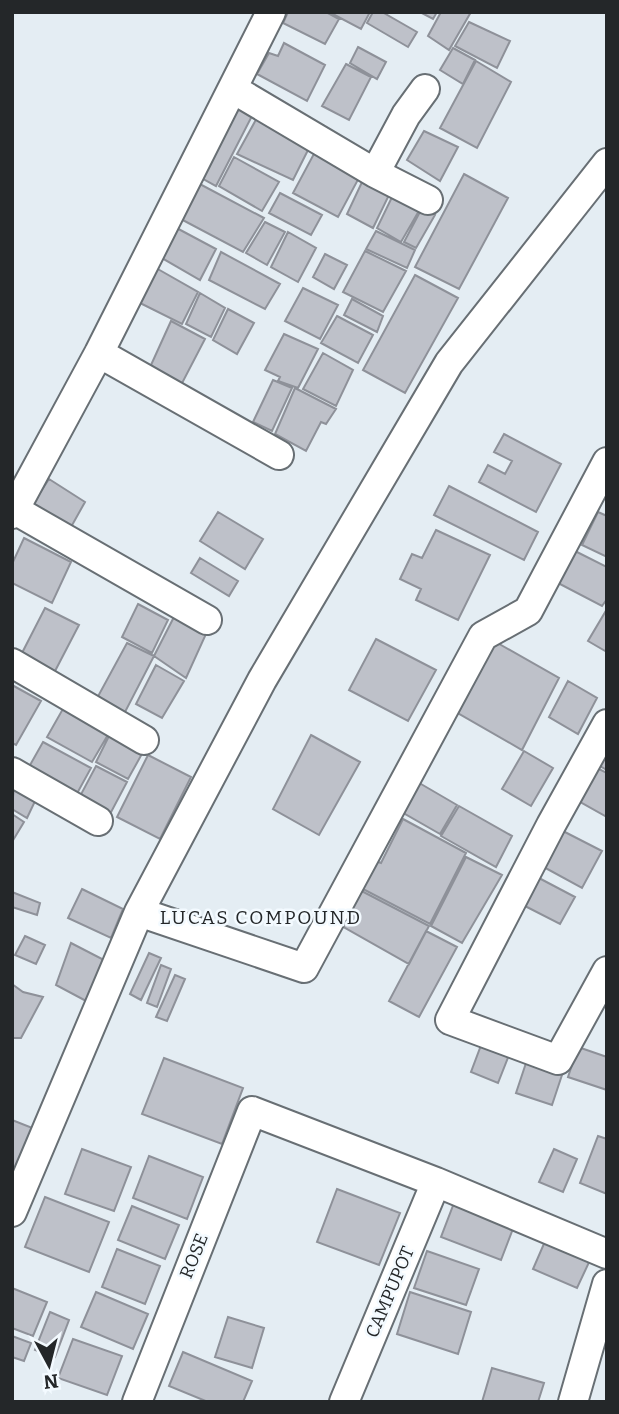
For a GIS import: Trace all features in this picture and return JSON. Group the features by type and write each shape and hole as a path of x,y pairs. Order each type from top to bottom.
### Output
{"street":[{"path":"207,620 13,512 99,354 271,12"},
{"path":"233,89 375,173 428,200"},
{"path":"375,173 407,115 425,89"},
{"path":"12,1212 139,912 262,680 449,363 607,163"},
{"path":"99,354 279,455"},
{"path":"139,912 304,968 483,636 528,611 607,462"},
{"path":"12,663 144,740"},
{"path":"607,724 551,825 450,1020 558,1060 607,971"},
{"path":"12,772 98,821"},
{"name":"ROSE","path":"137,1402 252,1111 436,1182"},
{"path":"436,1182 607,1254"},
{"name":"CAMPUPOT","path":"344,1402 436,1182"},
{"path":"573,1402 607,1284"}],"building":[{"path":"288,12 326,12 339,19 325,44 283,23"},
{"path":"329,12 370,12 361,29"},
{"path":"373,12 382,12 417,32 408,47 367,23"},
{"path":"420,12 437,12 433,19"},
{"path":"441,12 471,12 449,50 428,36"},
{"path":"469,22 510,41 497,68 455,46"},
{"path":"284,43 325,65 307,101 257,74 269,53 278,56"},
{"path":"358,47 386,62 377,79 350,63"},
{"path":"453,48 475,60 463,84 440,70"},
{"path":"476,61 511,82 477,148 440,128"},
{"path":"346,64 371,77 349,120 322,106"},
{"path":"233,104 253,114 216,186 198,176"},
{"path":"258,116 309,148 293,180 237,154"},
{"path":"424,131 458,147 440,181 407,160"},
{"path":"316,150 361,174 338,217 293,193"},
{"path":"234,157 279,182 262,211 219,186"},
{"path":"464,174 508,198 459,289 415,267"},
{"path":"363,180 389,195 373,228 347,214"},
{"path":"196,182 264,218 243,252 177,217"},
{"path":"280,193 322,215 311,235 269,213"},
{"path":"394,193 420,209 401,242 377,228"},
{"path":"422,208 435,215 416,248 404,242"},
{"path":"265,222 285,232 267,265 246,253"},
{"path":"171,225 216,249 200,280 155,254"},
{"path":"376,231 415,250 407,268 366,249"},
{"path":"288,232 316,248 298,282 271,267"},
{"path":"365,251 406,271 383,312 343,292"},
{"path":"221,252 280,284 265,309 209,280"},
{"path":"325,254 347,265 334,289 313,277"},
{"path":"156,268 198,292 182,324 138,302"},
{"path":"415,275 458,298 405,393 363,370"},
{"path":"303,288 338,305 320,339 285,321"},
{"path":"200,293 225,308 211,337 186,324"},
{"path":"352,299 383,316 377,332 344,315"},
{"path":"228,309 254,323 237,354 213,340"},
{"path":"337,316 373,335 358,363 321,343"},
{"path":"171,321 205,339 179,389 151,365"},
{"path":"284,334 318,349 298,388 278,381 280,377 265,370"},
{"path":"323,353 353,370 336,406 303,389"},
{"path":"273,380 292,388 272,431 253,422"},
{"path":"295,388 336,409 326,424 321,422 306,451 275,434"},
{"path":"504,434 561,464 536,512 479,482 488,465 505,474 512,461 494,452"},
{"path":"49,479 85,502 66,536 32,505"},
{"path":"449,486 538,532 524,560 434,515"},
{"path":"218,512 263,539 245,569 200,541"},
{"path":"598,512 607,516 607,557 582,545"},
{"path":"436,530 490,555 458,620 416,600 421,589 400,579 412,554 422,558"},
{"path":"24,538 71,562 52,603 12,583 12,564"},
{"path":"573,550 607,567 607,599 602,606 558,583"},
{"path":"200,558 238,581 229,596 191,573"},
{"path":"138,604 168,620 152,653 122,637"},
{"path":"45,608 79,625 54,673 22,653"},
{"path":"607,609 607,652 588,641"},
{"path":"175,615 206,634 186,678 154,656"},
{"path":"376,639 436,670 408,721 349,690"},
{"path":"494,641 559,678 522,750 456,712"},
{"path":"127,643 154,656 124,714 96,700"},
{"path":"156,665 184,681 162,718 136,704"},
{"path":"568,681 597,698 578,734 549,717"},
{"path":"12,685 41,701 16,745 12,743"},
{"path":"64,707 109,733 92,762 47,737"},
{"path":"110,734 143,752 128,779 96,762"},
{"path":"311,735 360,762 319,835 273,809"},
{"path":"43,742 91,768 74,799 25,774"},
{"path":"524,751 553,768 531,806 502,789"},
{"path":"607,753 607,770 600,766"},
{"path":"148,755 191,777 160,839 117,817"},
{"path":"96,766 127,782 109,816 78,800"},
{"path":"593,766 607,773 607,817 575,799"},
{"path":"409,777 457,805 440,834 393,807"},
{"path":"14,785 37,797 27,818 12,809"},
{"path":"459,806 512,836 496,867 441,836"},
{"path":"12,814 24,822 12,842"},
{"path":"403,819 466,853 430,924 361,888 375,861 381,863"},
{"path":"559,829 602,851 582,888 540,865"},
{"path":"466,857 502,875 462,943 431,926"},
{"path":"537,877 575,897 560,924 521,904"},
{"path":"352,886 429,926 409,964 333,921"},
{"path":"82,889 123,909 111,938 68,918"},
{"path":"12,892 40,903 37,915 12,907"},
{"path":"426,931 457,947 419,1017 389,1001"},
{"path":"25,936 45,945 36,964 15,955"},
{"path":"71,943 104,960 88,1002 56,985"},
{"path":"149,953 161,958 141,1000 130,994"},
{"path":"161,965 171,969 157,1007 147,1003"},
{"path":"175,975 185,979 167,1021 156,1017"},
{"path":"12,984 23,992 43,997 21,1038 12,1038"},
{"path":"483,1040 511,1050 498,1083 471,1072"},
{"path":"578,1047 607,1057 607,1090 568,1077"},
{"path":"528,1057 564,1069 552,1105 516,1093"},
{"path":"164,1058 243,1088 222,1144 142,1114"},
{"path":"12,1120 35,1129 17,1169 12,1167"},
{"path":"598,1136 607,1139 607,1194 580,1183"},
{"path":"82,1149 131,1167 114,1211 65,1194"},
{"path":"554,1149 577,1159 563,1192 539,1182"},
{"path":"149,1156 203,1177 187,1219 133,1198"},
{"path":"337,1189 400,1213 379,1265 317,1242"},
{"path":"45,1197 109,1222 89,1272 25,1247"},
{"path":"454,1203 514,1226 501,1260 441,1237"},
{"path":"132,1206 179,1225 165,1259 118,1240"},
{"path":"546,1239 591,1258 577,1288 533,1269"},
{"path":"117,1249 160,1266 145,1304 102,1287"},
{"path":"427,1251 479,1269 466,1305 414,1288"},
{"path":"12,1288 47,1302 33,1336 12,1328"},
{"path":"96,1292 148,1314 133,1349 81,1327"},
{"path":"410,1292 471,1312 458,1354 397,1334"},
{"path":"50,1312 69,1320 55,1357 35,1350"},
{"path":"228,1317 264,1328 252,1368 215,1357"},
{"path":"12,1336 31,1343 24,1361 12,1357"},
{"path":"73,1339 122,1356 107,1395 58,1378"},
{"path":"183,1352 252,1381 243,1402 208,1402 169,1386"},
{"path":"492,1368 544,1383 538,1402 482,1402"}],"district":[{"name":"LUCAS COMPOUND","path":"261,917"}]}
